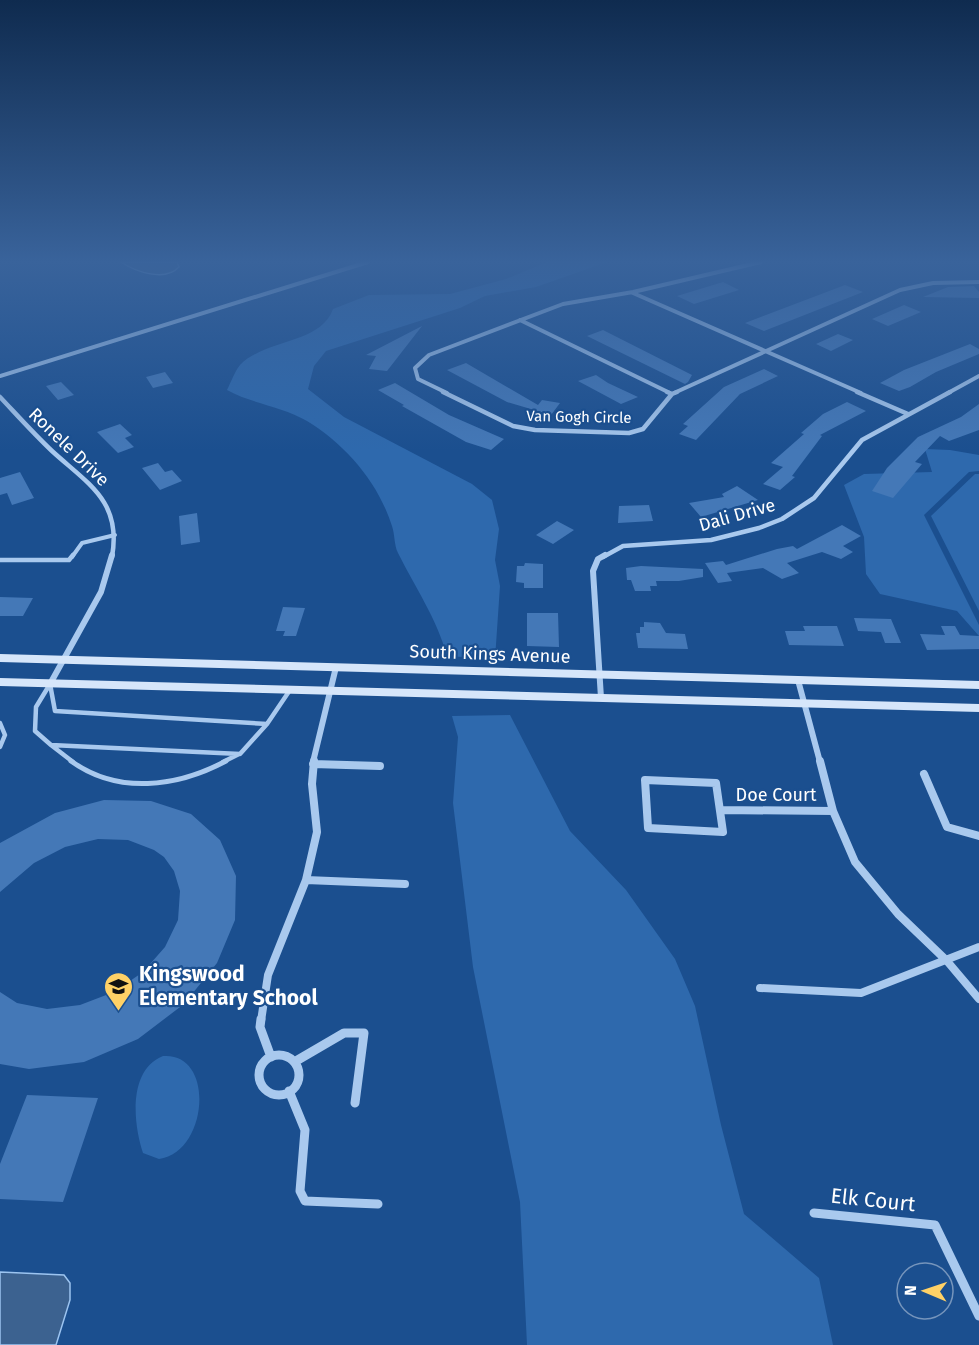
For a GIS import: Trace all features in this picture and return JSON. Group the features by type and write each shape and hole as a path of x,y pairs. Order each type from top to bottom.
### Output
{"main road":[{"name":"South Kings Avenue","path":"0,658 979,685"},
{"path":"0,682 979,708"}],"street":[{"path":"0,376 165,325"},
{"name":"Van Gogh Circle","path":"507,325 429,354 415,368 418,379 513,426 535,430 629,433 643,429 672,394 823,325"},
{"path":"530,325 672,394"},
{"path":"704,325 908,414"},
{"name":"Dali Drive","path":"601,698 593,571 598,559 623,546 703,542 774,523 814,498 862,440 979,376"},
{"name":"Ronele Drive","path":"0,397 47,446 101,496 113,518 115,554 107,580 50,684"},
{"path":"271,1057 260,1027 268,975 306,880 317,832 312,784 313,764 336,667"},
{"path":"798,680 833,811 855,862 898,914 947,961 979,999"},
{"path":"313,764 380,766"},
{"path":"924,774 947,827 979,836"},
{"path":"645,780 716,783 720,810 723,832 648,828 645,780"},
{"name":"Doe Court","path":"720,810 833,811"},
{"path":"306,880 405,884"},
{"path":"760,988 861,993 979,947"},
{"path":"296,1061 344,1033 364,1033 355,1103"},
{"path":"282,1054 296,1061 300,1075 289,1091 273,1095 262,1089 258,1076 271,1057 282,1054"},
{"path":"289,1091 305,1130 300,1191 305,1201 378,1204"},
{"name":"Elk Court","path":"813,1213 934,1225 979,1316"}],"lane":[{"path":"0,560 69,560 82,543 115,535"},
{"path":"50,684 55,711 267,724"},
{"path":"50,684 36,707 35,731 51,746 92,774 128,784 171,783 217,766 240,754 267,724 290,689"},
{"path":"0,723 5,735 0,747"},
{"path":"51,746 240,754"}],"shaded area":[{"path":"322,325 408,325 326,351 314,366 308,389 344,417 472,484 492,500 499,529 495,560 500,586 495,659 447,656 432,616 398,553 386,510 369,480 347,453 335,441 307,421 227,390 238,367 251,357 317,329"},
{"path":"925,449 979,455 979,471 969,472 924,515 979,625 979,636 957,611 880,594 866,574 864,537 844,485 864,474 932,472"},
{"path":"975,474 979,474 979,611 931,516"},
{"path":"510,715 570,831 626,890 675,959 695,1006 721,1125 744,1214 819,1278 833,1345 527,1345 520,1202 473,967 453,803 458,737 452,716"},
{"path":"163,1056 180,1059 192,1070 198,1085 199,1104 196,1123 188,1140 175,1153 159,1159 143,1153 137,1127 136,1098 144,1073 152,1063"},
{"path":"0,1272 64,1275 70,1283 70,1300 56,1345 0,1345"}],"building":[{"path":"749,325 780,325 764,331"},
{"path":"422,326 387,371 369,369 376,356 366,355"},
{"path":"603,330 692,375 685,384 587,336"},
{"path":"838,334 853,340 831,351 816,344"},
{"path":"970,344 979,349 979,354 936,372 910,387 899,391 880,383 904,370"},
{"path":"466,363 538,405 542,400 560,403 551,415 507,402 447,370"},
{"path":"764,369 778,376 740,394 696,440 679,434 688,426 683,424 724,387"},
{"path":"165,372 173,383 153,388 146,377"},
{"path":"596,375 638,397 621,404 578,381"},
{"path":"61,382 74,395 58,400 46,386"},
{"path":"395,383 449,415 504,439 491,450 466,442 378,390"},
{"path":"847,402 866,411 820,435 822,436 792,476 795,477 780,490 763,484 783,467 771,463 804,434 801,433 823,414"},
{"path":"979,404 979,430 949,441 940,436 915,462 922,464 893,498 872,491 887,468 918,437 961,417"},
{"path":"120,424 132,435 125,438 134,447 118,453 97,432"},
{"path":"158,463 165,472 172,470 182,481 160,490 142,468"},
{"path":"20,472 34,498 12,505 7,493 0,495 0,478"},
{"path":"737,486 758,500 701,517 689,503 724,497 722,494"},
{"path":"649,505 653,521 618,523 619,506"},
{"path":"197,513 200,542 181,545 179,516"},
{"path":"557,521 574,530 553,544 536,535"},
{"path":"842,525 861,536 843,546 853,552 841,559 822,552 787,563 799,573 782,579 763,568 727,573 732,581 718,583 705,563 723,561 726,565 777,549 793,546 797,549"},
{"path":"525,563 543,564 543,588 524,588 524,583 516,582 517,566 524,566"},
{"path":"641,566 703,569 703,577 679,581 656,581 657,586 650,586 651,591 635,591 631,580 627,580 626,568"},
{"path":"0,597 33,598 23,616 0,616"},
{"path":"283,607 305,608 296,636 283,636 285,631 276,631"},
{"path":"527,613 558,613 559,647 527,646"},
{"path":"854,618 891,619 901,643 885,643 881,632 858,631"},
{"path":"644,622 660,623 666,633 685,634 688,649 638,648 636,633 640,633 640,627 644,627"},
{"path":"803,626 837,626 844,646 789,645 785,631 805,631"},
{"path":"941,626 955,626 960,635 979,636 979,649 927,650 920,634 945,635"},
{"path":"104,800 151,801 191,814 220,840 236,876 235,920 217,963 184,1004 138,1039 84,1062 29,1069 0,1064 0,992 17,1003 47,1009 80,1005 114,992 143,972 165,947 178,920 180,891 174,871 164,857 154,850 128,840 98,839 65,847 34,863 0,892 0,843 55,813"},
{"path":"27,1095 98,1098 63,1202 0,1199 0,1164"}],"place":[{"name":"Kingswood Elementary School","path":"118,1012"}]}
